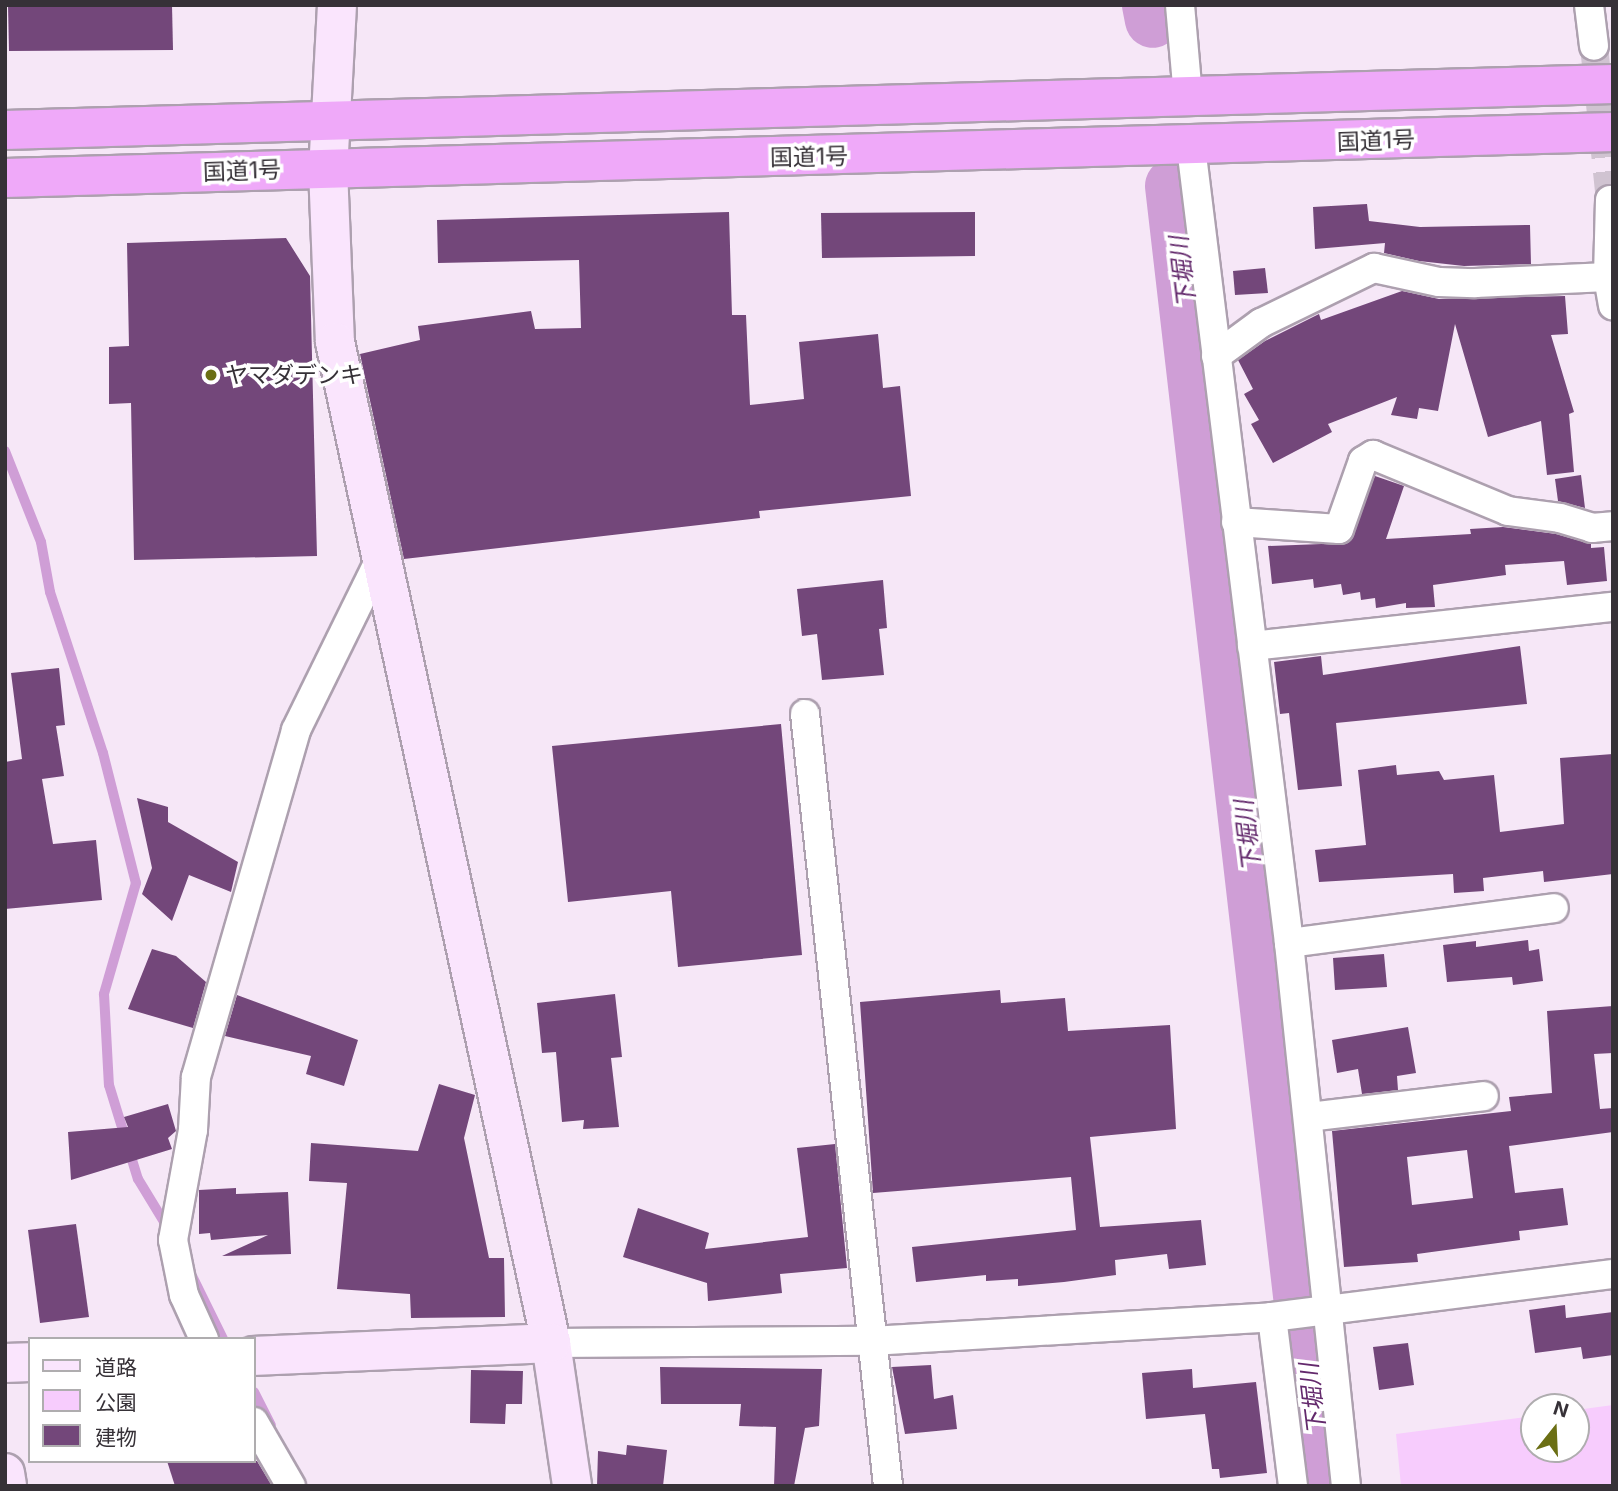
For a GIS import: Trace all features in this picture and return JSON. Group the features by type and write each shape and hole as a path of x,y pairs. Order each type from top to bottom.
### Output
{"highway":[{"name":"国道1号","path":"5,130 1613,84"},
{"name":"国道1号","path":"5,178 1191,147 1613,132"}],"street":[{"path":"337,5 333,120 328,169 335,342 551,1343 572,1486"},
{"path":"1180,5 1188,96"},
{"path":"1588,5 1594,46"},
{"path":"1191,147 1289,943 1308,1117 1324,1312 1346,1486"},
{"path":"1610,200 1608,277 1613,306"},
{"path":"1216,356 1261,323 1374,268 1439,282 1608,277"},
{"path":"1236,522 1339,529 1363,461 1373,454 1508,511 1560,518 1592,528 1613,526"},
{"path":"203,1337 184,1295 173,1240 193,1130 197,1077 296,730 382,555"},
{"path":"1252,646 1613,607"},
{"path":"805,714 888,1486"},
{"path":"1289,943 1554,908"},
{"path":"1308,1117 1483,1096"},
{"path":"256,1356 551,1343 871,1341 1273,1317 1613,1274"},
{"path":"1273,1317 1293,1486"},
{"path":"5,1363 28,1362"},
{"path":"256,1425 291,1486"},
{"path":"5,1474 7,1486"}],"green space":[{"path":"1613,1405 1613,1486 1401,1486 1396,1434 1520,1418 1520,1463 1590,1463 1590,1408"}],"building":[{"path":"8,5 172,5 173,50 9,51"},
{"path":"1367,204 1369,221 1420,227 1530,225 1531,264 1464,266 1419,261 1384,253 1385,243 1315,249 1313,207"},
{"path":"729,212 732,315 746,315 750,405 804,399 799,342 878,334 883,388 900,386 911,496 759,511 760,518 404,559 360,354 420,340 418,326 531,311 535,329 581,328 579,260 438,263 437,220"},
{"path":"975,212 975,256 822,258 821,213"},
{"name":"ヤマダデンキ","path":"286,238 310,276 317,556 134,560 131,403 109,404 109,347 129,346 127,243"},
{"path":"1265,268 1268,293 1235,295 1233,271"},
{"path":"1402,291 1439,299 1565,296 1568,334 1551,335 1574,412 1569,414 1574,472 1547,475 1541,421 1488,437 1455,324 1438,411 1419,408 1417,419 1391,415 1397,397 1328,424 1332,432 1273,463 1251,424 1259,420 1244,394 1253,389 1238,360 1265,341 1319,314 1321,320"},
{"path":"1581,475 1585,508 1558,501 1555,479"},
{"path":"1375,476 1404,486 1386,539 1471,534 1470,529 1503,527 1556,534 1591,544 1591,548 1604,547 1607,581 1567,585 1564,561 1505,565 1506,575 1433,585 1435,607 1406,608 1406,603 1376,608 1375,598 1361,600 1360,592 1343,595 1341,584 1314,588 1313,579 1272,584 1268,546 1347,543"},
{"path":"883,580 887,628 879,629 884,675 822,680 817,634 802,636 797,589"},
{"path":"1520,646 1527,704 1336,723 1342,786 1298,790 1289,713 1280,714 1274,662 1321,656 1323,675"},
{"path":"59,668 65,725 56,726 64,776 42,779 53,844 96,840 102,900 5,909 5,762 22,759 11,673"},
{"path":"781,724 802,955 678,967 671,891 568,902 552,746"},
{"path":"1613,754 1613,874 1544,882 1543,871 1483,878 1484,891 1454,893 1453,874 1319,882 1315,850 1366,845 1358,770 1396,765 1397,775 1439,771 1444,780 1494,775 1500,832 1564,824 1560,758"},
{"path":"137,798 168,807 168,822 238,862 231,892 189,875 172,921 142,894 152,868"},
{"path":"1528,940 1529,951 1539,949 1543,981 1513,985 1512,977 1447,982 1443,945 1476,941 1476,947"},
{"path":"152,949 176,956 206,982 193,1028 128,1009"},
{"path":"1384,954 1387,987 1335,990 1333,958"},
{"path":"1000,990 1001,1003 1065,998 1068,1031 1170,1025 1176,1129 1090,1137 1100,1227 1201,1220 1206,1265 1169,1269 1167,1254 1115,1260 1116,1275 1064,1282 1018,1286 1018,1279 986,1281 986,1275 916,1282 912,1247 1076,1230 1071,1177 873,1193 860,1002"},
{"path":"615,994 622,1057 611,1058 619,1127 583,1129 584,1120 562,1122 556,1052 542,1053 537,1003"},
{"path":"237,995 358,1040 344,1086 306,1074 311,1056 225,1036"},
{"path":"1613,1006 1613,1053 1594,1054 1600,1109 1613,1108 1613,1132 1509,1146 1515,1193 1563,1188 1568,1225 1519,1231 1520,1240 1417,1254 1418,1262 1344,1267 1332,1131 1511,1111 1509,1097 1552,1093 1547,1011","holes":["1467,1150 1473,1198 1412,1205 1407,1157"]},
{"path":"1408,1027 1416,1073 1397,1076 1398,1090 1362,1094 1358,1069 1337,1073 1332,1040"},
{"path":"439,1084 475,1095 464,1138 489,1258 504,1258 505,1317 411,1318 410,1294 337,1289 347,1183 309,1181 311,1143 418,1151"},
{"path":"168,1104 176,1131 168,1138 172,1149 71,1180 68,1132 128,1127 124,1117"},
{"path":"835,1144 847,1268 780,1274 782,1293 708,1301 707,1283 623,1257 638,1208 709,1233 705,1249 808,1237 797,1148"},
{"path":"236,1188 236,1194 288,1192 291,1254 222,1256 268,1235 211,1240 210,1233 199,1234 199,1190"},
{"path":"76,1224 89,1317 40,1323 28,1230"},
{"path":"1565,1305 1566,1318 1613,1312 1613,1355 1583,1359 1581,1347 1535,1353 1529,1310"},
{"path":"1408,1343 1414,1385 1379,1390 1373,1347"},
{"path":"931,1365 934,1399 953,1395 957,1429 905,1434 892,1367"},
{"path":"660,1367 822,1369 819,1426 805,1428 794,1486 774,1486 776,1427 739,1426 741,1404 661,1404"},
{"path":"1192,1369 1193,1388 1256,1382 1267,1473 1220,1478 1219,1469 1212,1469 1205,1414 1146,1419 1142,1373"},
{"path":"471,1370 523,1371 522,1404 506,1404 505,1424 470,1423"},
{"path":"627,1445 667,1450 663,1486 597,1486 598,1451 626,1455"},
{"path":"257,1461 272,1486 175,1486 168,1463"}],"waterway":[{"name":"下堀川","path":"1150,5 1153,20"},
{"name":"下堀川","path":"1173,186 1323,1486"},
{"path":"5,451 41,542 50,592 103,753 136,883 104,994 109,1085 138,1179 169,1230"},
{"path":"192,1276 222,1337"},
{"path":"256,1396 271,1425"}],"tunnel":[{"path":"1594,46 1610,200"}],"place":[{"name":"ヤマダデンキ","path":"211,375"}]}
